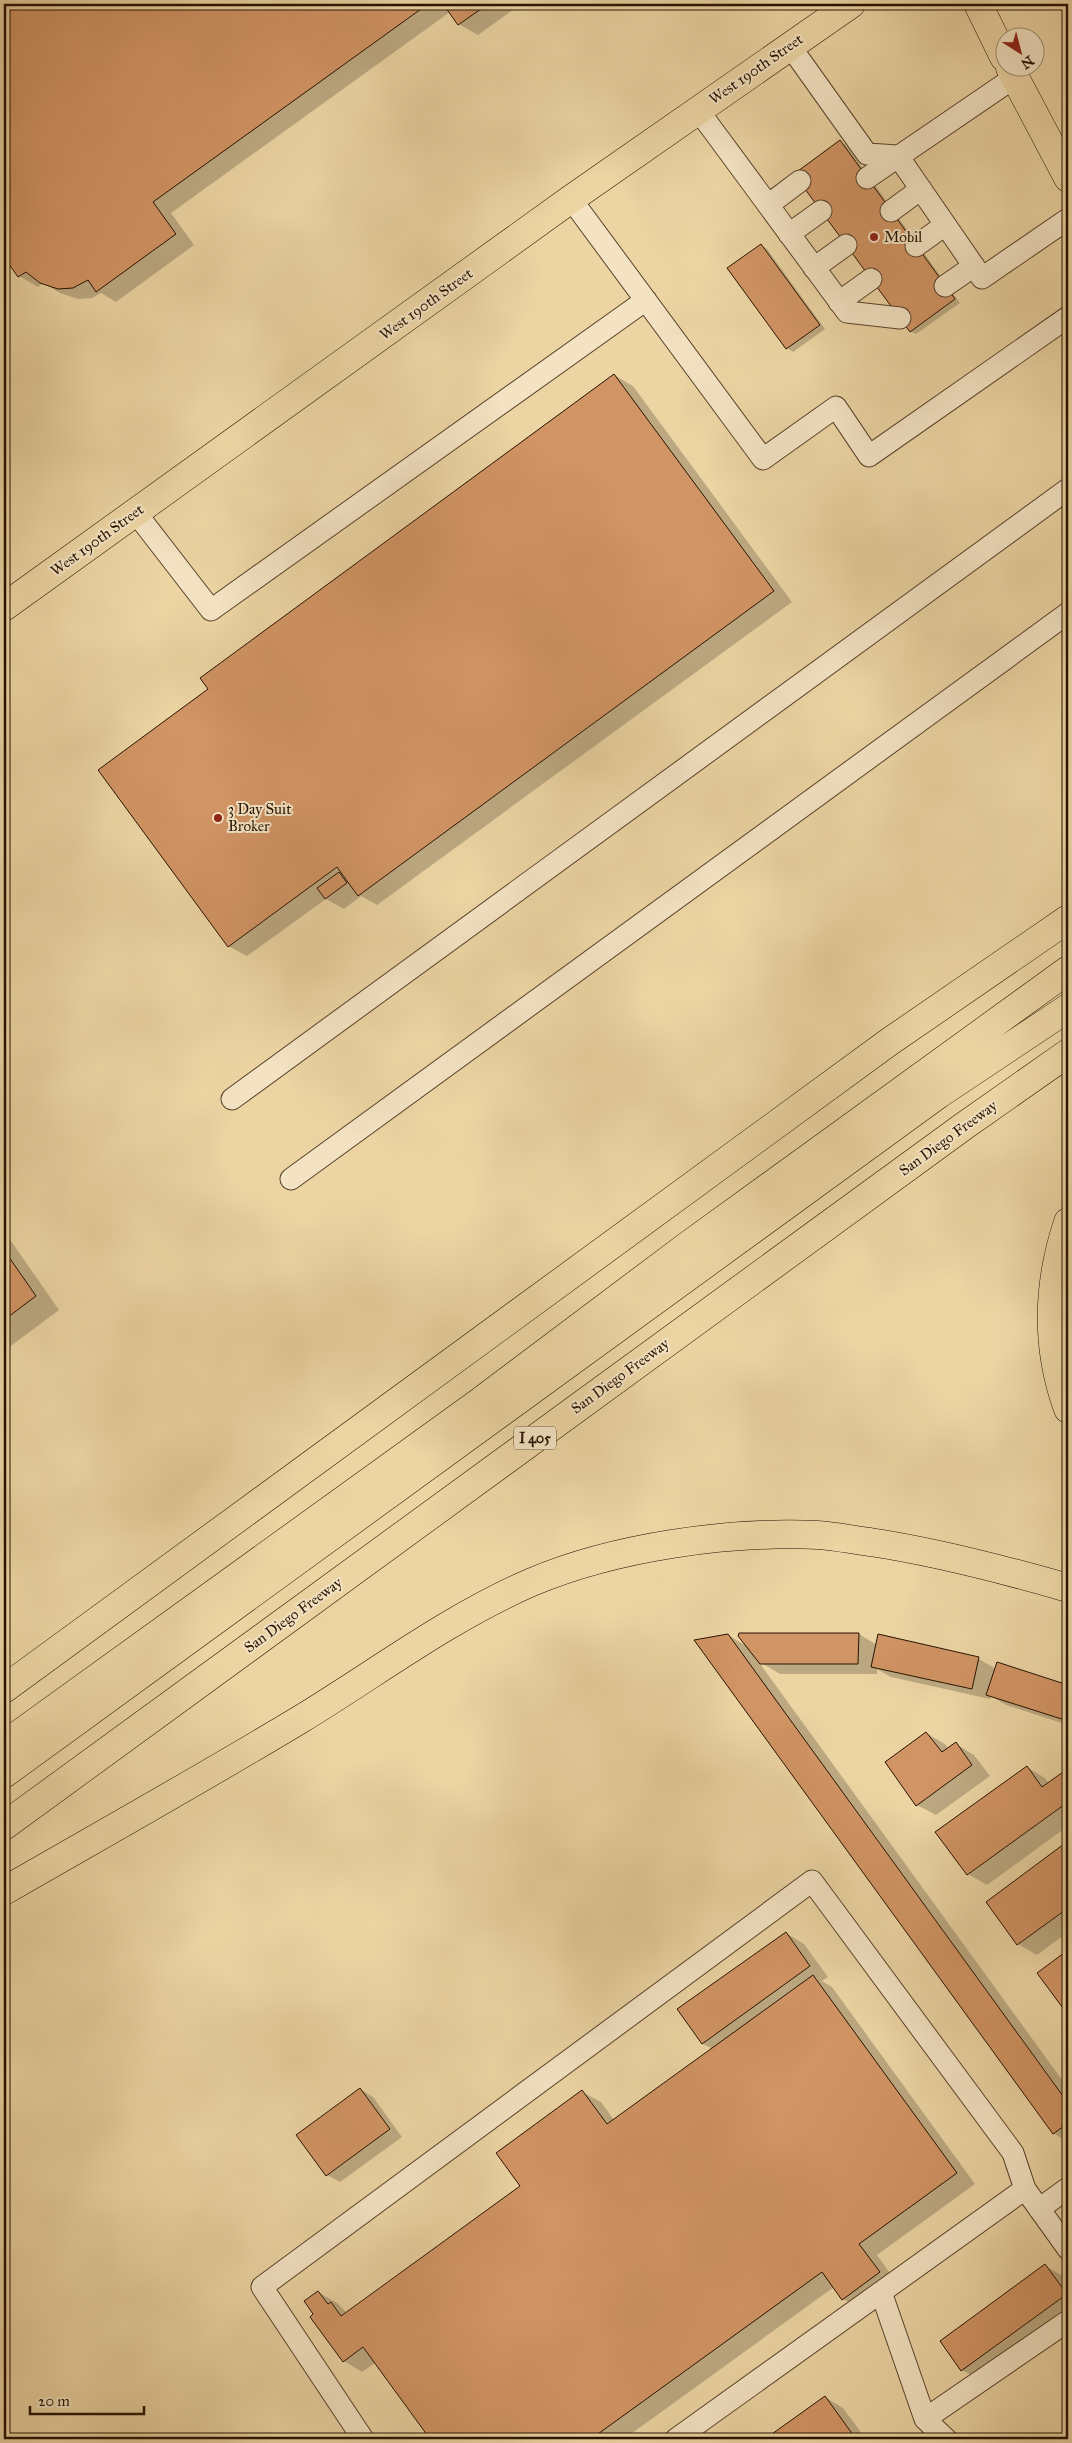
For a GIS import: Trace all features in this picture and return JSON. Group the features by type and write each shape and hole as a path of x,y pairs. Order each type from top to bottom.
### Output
{"main road":[{"name":"West 190th Street","path":"4,607 571,199 850,4"},
{"path":"978,4 994,36"},
{"path":"1016,78 1068,178"},
{"path":"4,1688 890,1042 1068,919"},
{"path":"4,1745 478,1403 687,1246 1068,970"},
{"path":"4,1774 939,1094 1068,1008"},
{"name":"San Diego Freeway","path":"4,1826 964,1126 1068,1053"},
{"path":"1068,1222 1057,1255 1051,1294 1052,1335 1058,1379 1068,1409"},
{"path":"4,1891 303,1718 418,1642 532,1582 591,1561 645,1548 728,1538 819,1535 907,1548 982,1563 1068,1588"}],"lane":[{"path":"790,46 850,143 867,154 898,156"},
{"path":"867,178 898,156 996,78"},
{"path":"698,110 847,312 900,318"},
{"path":"898,156 982,278 1068,219"},
{"path":"768,205 800,181"},
{"path":"891,212 921,189"},
{"path":"571,199 763,459 836,406 869,456 1068,317"},
{"path":"789,234 821,211"},
{"path":"916,246 946,225"},
{"path":"814,268 846,245"},
{"path":"946,286 974,266"},
{"path":"839,302 871,278"},
{"path":"136,512 211,610 646,300"},
{"path":"232,1099 1068,489"},
{"path":"291,1180 1068,613"},
{"path":"362,2439 262,2287 812,1881 1013,2153 1025,2189 1068,2249"},
{"path":"1039,2209 1068,2188"},
{"path":"676,2439 1025,2189"},
{"path":"881,2292 925,2419 946,2439"},
{"path":"925,2419 1068,2321"}],"building":[{"path":"4,4 428,4 153,202 176,234 96,292 88,280 73,288 58,289 40,283 26,272 18,277 4,257"},
{"path":"443,4 488,4 458,25"},
{"path":"840,140 955,299 910,332 794,174"},
{"path":"761,244 820,325 786,349 727,268"},
{"path":"614,374 774,591 358,896 337,867 228,947 98,770 208,689 200,678"},
{"path":"339,872 347,883 325,899 317,888"},
{"path":"4,1250 36,1296 4,1320"},
{"path":"739,1633 859,1633 858,1664 760,1664 738,1636"},
{"path":"728,1634 1068,2103 1068,2123 1053,2134 694,1640"},
{"path":"878,1634 979,1657 972,1689 871,1667"},
{"path":"997,1662 1068,1685 1068,1721 986,1695"},
{"path":"926,1732 942,1752 956,1742 972,1765 916,1806 885,1762"},
{"path":"1027,1766 1042,1787 1063,1772 1068,1779 1068,1802 967,1875 935,1832"},
{"path":"1068,1841 1068,1908 1017,1945 986,1902"},
{"path":"786,1932 810,1966 702,2044 677,2009"},
{"path":"1068,1950 1068,2015 1037,1973"},
{"path":"813,1975 957,2173 859,2244 880,2272 842,2300 822,2272 591,2439 430,2439 363,2347 343,2362 310,2317 313,2314 304,2301 318,2291 328,2304 331,2302 341,2316 520,2186 496,2153 582,2090 607,2124"},
{"path":"360,2088 390,2129 326,2176 296,2135"},
{"path":"1045,2264 1067,2294 961,2371 940,2341"},
{"path":"825,2396 856,2439 765,2439"}],"place":[{"name":"Mobil","path":"874,237"},
{"name":"3 Day Suit Broker","path":"218,818"}]}
